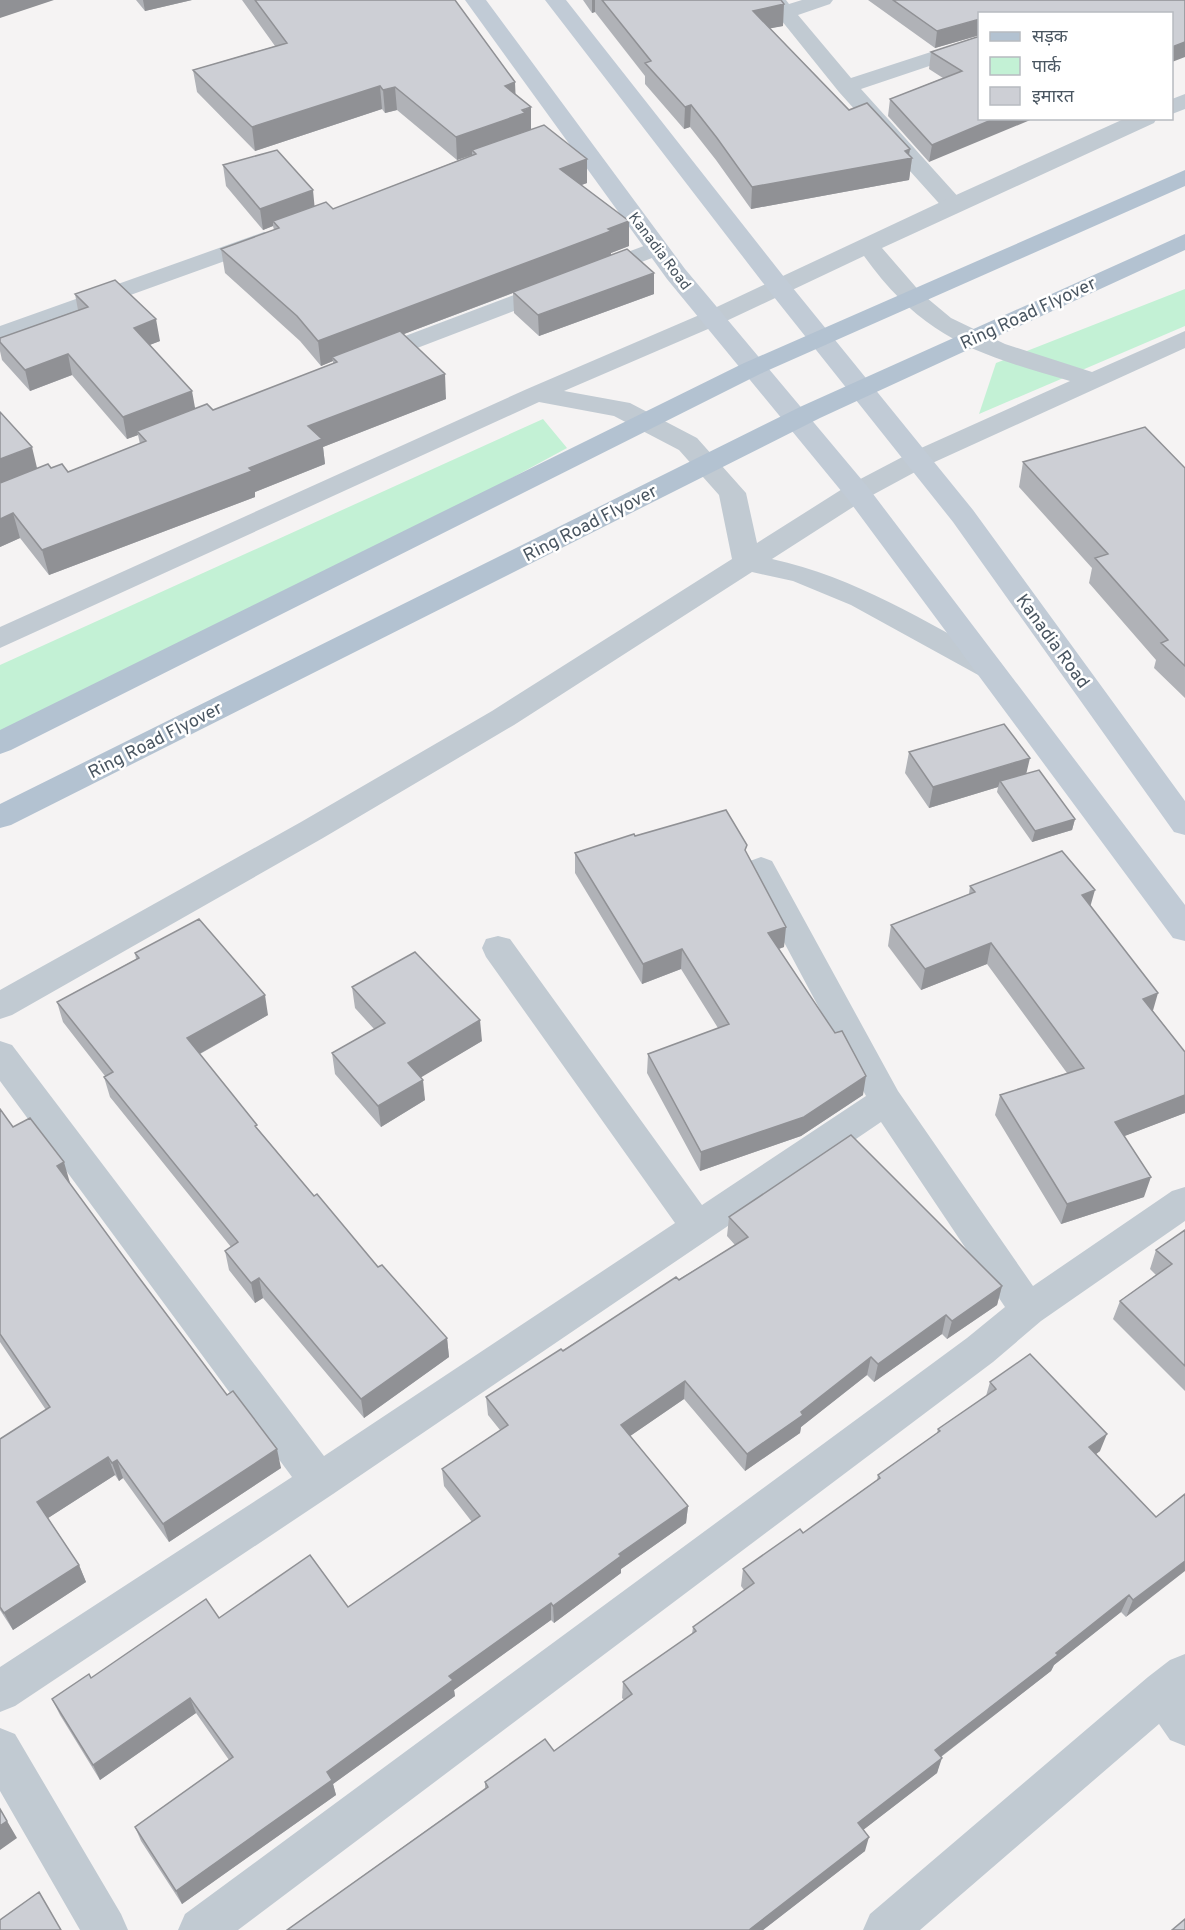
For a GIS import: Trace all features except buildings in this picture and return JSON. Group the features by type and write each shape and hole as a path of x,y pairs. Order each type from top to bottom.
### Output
{"main road":[{"name":"Kanadia Road","path":"475,0 560,133 856,492 1185,929"},
{"name":"Kanadia Road","path":"555,0 779,287 963,516 1185,824"},
{"path":"0,743 751,369 1185,177"},
{"name":"Ring Road Flyover","path":"0,817 811,412 1185,241"}],"street":[{"path":"780,6 824,0"},
{"path":"780,6 847,87 953,205"},
{"path":"847,87 978,43"},
{"path":"0,638 536,394 713,318 869,247 953,205 1142,120"},
{"path":"0,334 288,230"},
{"path":"869,247 892,278 941,323 1014,357 1093,380"},
{"path":"345,367 657,248"},
{"path":"0,1006 312,830 503,718 856,492 919,459 1185,339"},
{"path":"536,394 621,409 688,444 732,493 747,562"},
{"path":"747,562 800,574 861,597 990,669"},
{"path":"761,869 886,1101 1028,1310"},
{"path":"498,948 698,1227"},
{"path":"0,1055 319,1481"},
{"path":"0,1691 319,1481 886,1101"},
{"path":"201,1930 980,1350 1028,1310 1185,1202"},
{"path":"886,1930 1178,1697"},
{"path":"0,1749 105,1930"}],"green space":[{"path":"1185,289 1185,326 979,414 996,363"},
{"path":"543,419 567,448 308,589 0,747 0,665"}]}
